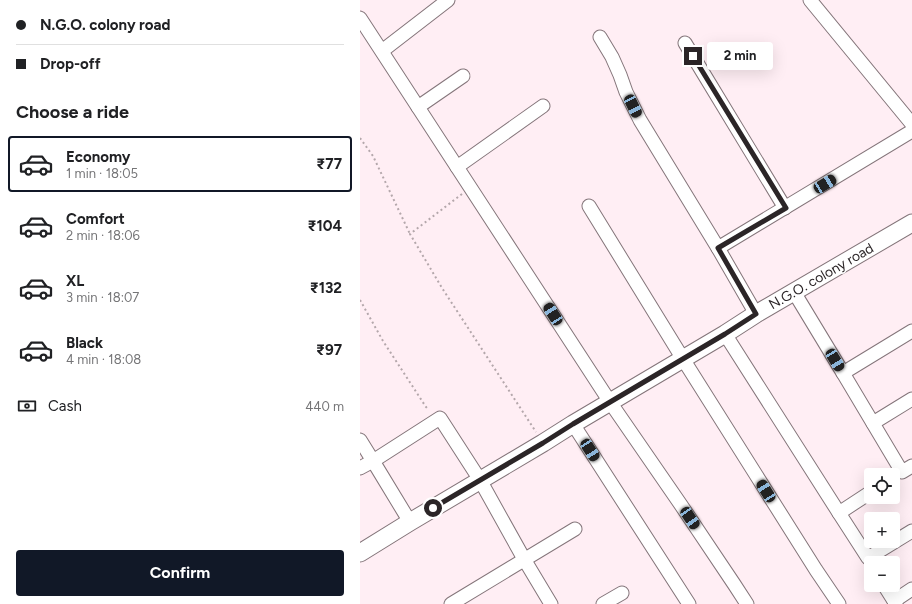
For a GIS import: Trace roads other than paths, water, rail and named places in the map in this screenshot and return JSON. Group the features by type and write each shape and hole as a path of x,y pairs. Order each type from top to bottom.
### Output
{"main road":[{"name":"N.G.O. colony road","path":"360,553 756,314 912,223"}],"street":[{"path":"382,50 448,0"},
{"path":"810,0 912,124"},
{"path":"360,18 610,402 747,604"},
{"path":"600,37 612,56 626,92 640,120 718,248 756,314"},
{"path":"685,43 786,208"},
{"path":"418,107 463,76"},
{"path":"457,167 543,106"},
{"path":"718,248 912,131"},
{"path":"589,206 683,359 839,604"},
{"path":"794,292 902,472"},
{"path":"843,373 912,331"},
{"path":"725,334 867,556"},
{"path":"873,423 912,399"},
{"path":"360,468 440,418 480,480 551,604"},
{"path":"573,424 689,604"},
{"path":"360,440 410,522"},
{"path":"839,513 864,497"},
{"path":"451,604 575,529"},
{"path":"876,556 912,531"},
{"path":"889,592 895,602 912,589"},
{"path":"603,604 622,593"}]}
